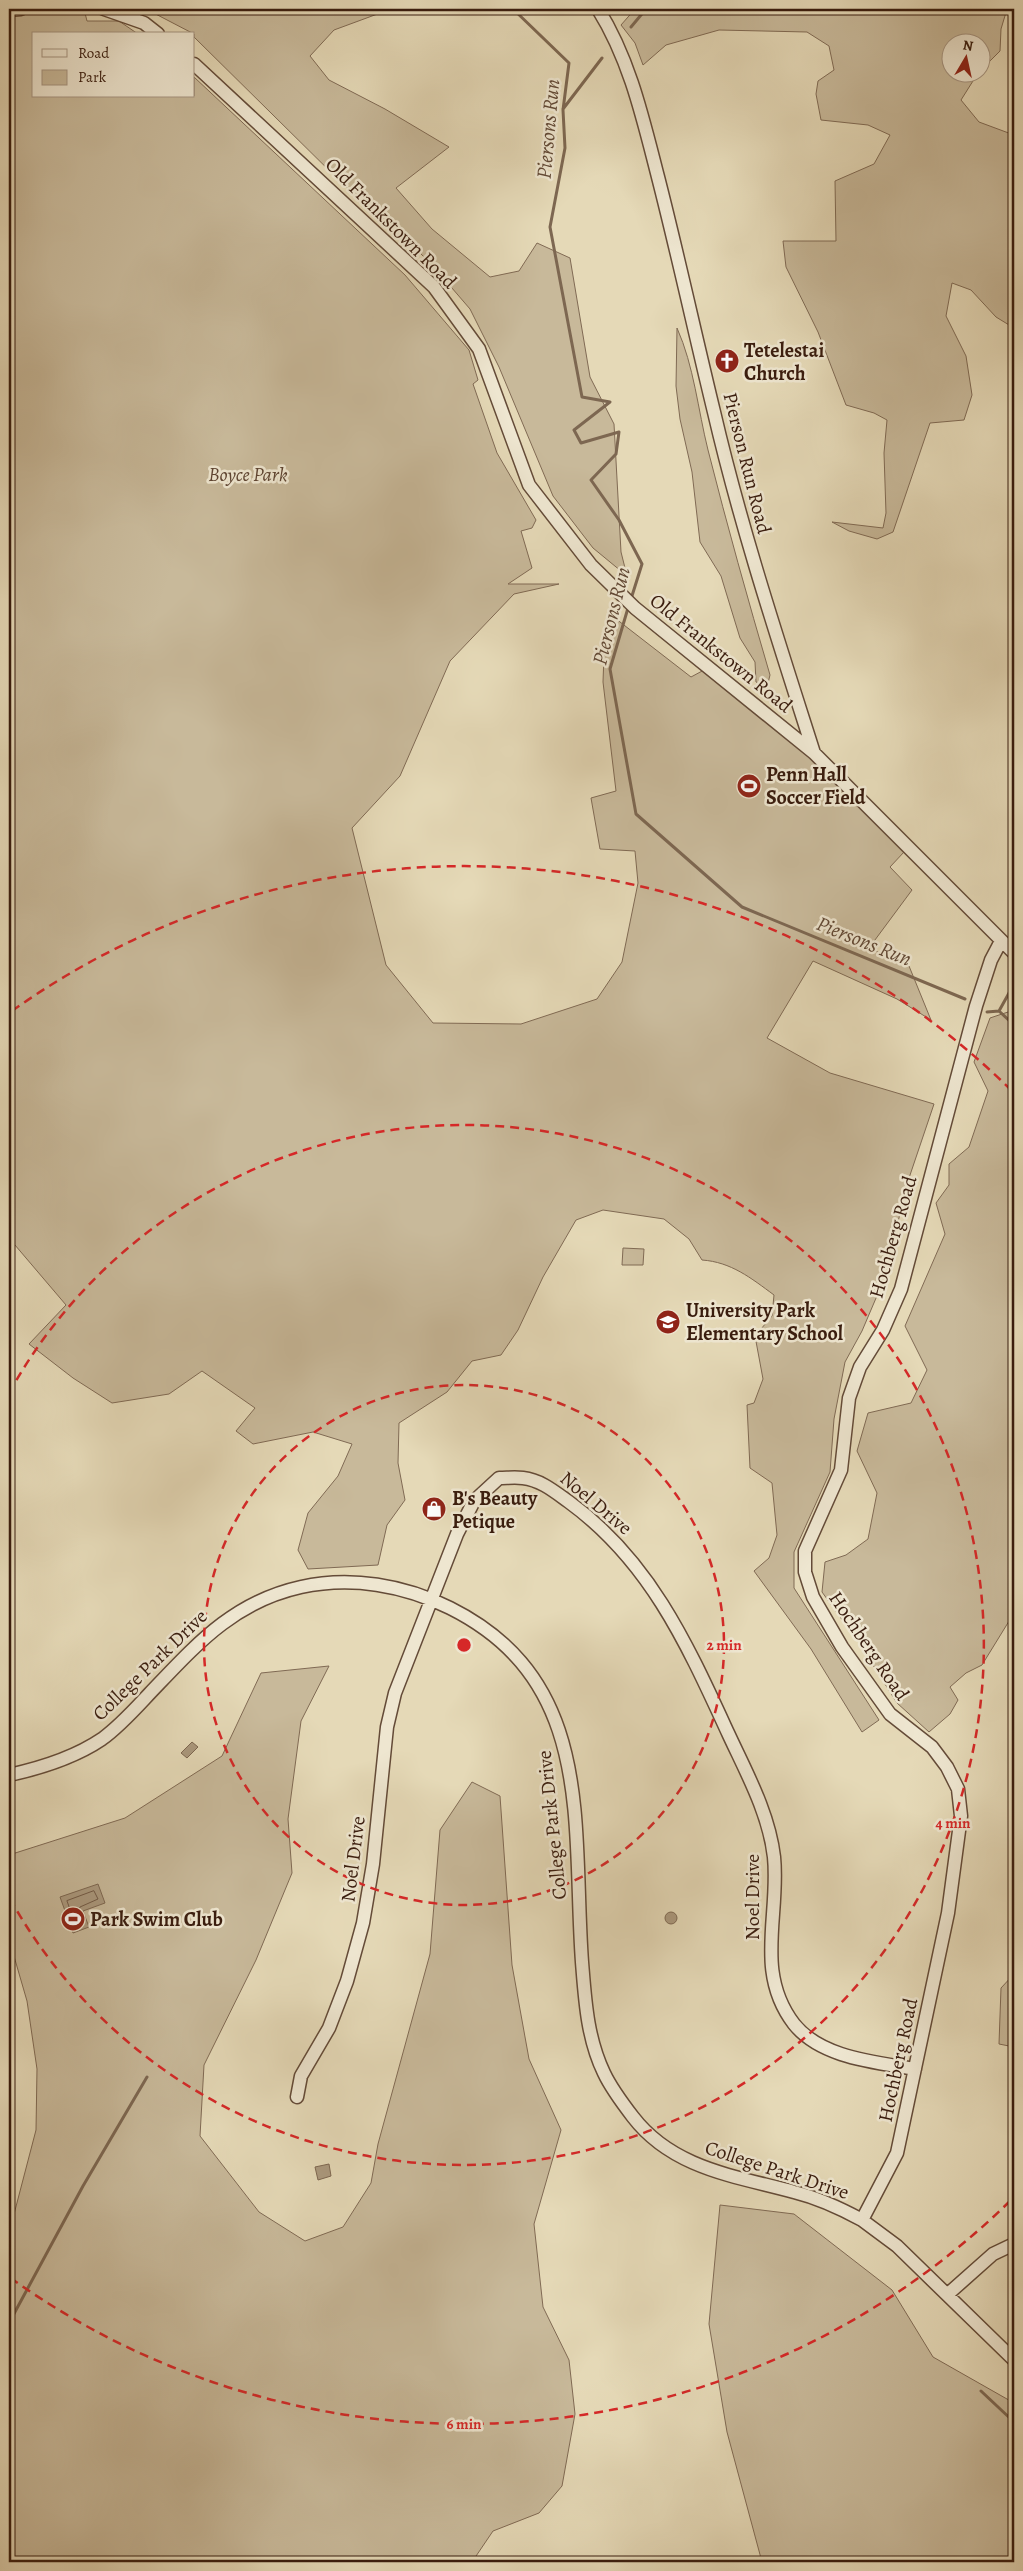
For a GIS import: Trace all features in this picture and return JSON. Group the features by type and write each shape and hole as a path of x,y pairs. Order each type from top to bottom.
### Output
{"street":[{"path":"9,10 21,9"},
{"path":"104,9 144,23 155,32"},
{"name":"Pierson Run Road","path":"598,9 610,29 634,87 687,288 730,480 751,556 814,753"},
{"name":"Old Frankstown Road","path":"195,65 434,287 479,349 529,485 591,565 635,608 814,753 1014,953"},
{"name":"Hochberg Road","path":"862,2220 897,2153 948,1913 960,1826 958,1788 947,1767 932,1747 890,1714 842,1647 813,1597 805,1572 805,1552 841,1470 849,1398 860,1366 883,1330 901,1289 976,1006 991,960 1001,941"},
{"name":"Noel Drive","path":"297,2097 301,2076 329,2028 347,1981 363,1923 373,1864 387,1727 395,1693 457,1534 474,1501 499,1478 524,1478 544,1484 583,1512 629,1556 652,1586 690,1650 766,1822 774,1857 774,1916 770,1967 784,2008 795,2025 813,2042 861,2059 915,2069"},
{"name":"College Park Drive","path":"9,1776 43,1767 74,1754 101,1739 125,1720 205,1636 229,1616 256,1602 301,1587 343,1582 386,1586 433,1599 470,1618 511,1652 534,1679 558,1726 566,1751 572,1795 588,2022 604,2074 630,2113 651,2135 669,2149 707,2170 797,2192 838,2207 862,2220"},
{"path":"862,2220 897,2246 1014,2360"},
{"path":"948,2294 993,2254 1014,2244"}],"green space":[{"name":"Boyce Park","path":"9,9 84,9 87,21 119,21 135,32 32,32 32,98 195,98 195,78 405,275 469,350 478,380 473,384 497,453 536,520 532,528 521,531 532,568 508,584 559,584 514,594 450,661 400,776 352,828 386,965 433,1023 521,1024 597,999 622,962 638,883 635,851 600,849 591,798 616,791 603,682 604,654 611,615 691,677 704,670 810,757 904,852 890,867 912,890 869,948 909,966 931,1020 897,999 813,961 767,1038 830,1073 934,1104 907,1184 885,1277 862,1331 845,1362 834,1419 830,1472 794,1552 794,1588 879,1720 862,1732 811,1649 754,1571 769,1558 777,1535 772,1483 750,1468 747,1405 754,1403 763,1379 755,1336 772,1316 774,1295 731,1267 702,1260 689,1239 664,1219 603,1210 576,1220 543,1277 518,1330 501,1355 472,1361 447,1392 399,1423 398,1463 405,1500 387,1525 378,1565 308,1569 298,1550 308,1513 338,1476 352,1444 313,1432 253,1444 236,1431 255,1408 202,1371 169,1394 112,1403 73,1378 29,1344 66,1305 9,1238"},
{"path":"146,9 391,9 334,30 310,56 329,80 385,109 449,147 396,188 432,229 490,277 519,271 537,243 570,258 590,377 614,424 621,552 627,576 593,548 553,496 499,367 470,309 433,266 396,229 351,192 195,38 195,32 190,32"},
{"path":"635,9 1007,9 1001,29 1000,51 990,61 990,32 940,32 940,82 972,82 961,100 979,122 1014,135 1014,328 996,317 971,290 952,283 946,316 966,356 972,395 964,420 930,423 893,532 877,539 849,531 832,522 883,528 886,513 884,453 887,420 874,413 846,405 818,332 786,267 783,241 836,241 835,181 874,164 890,135 868,125 821,120 816,94 818,81 834,70 829,46 807,32 719,30 666,45 643,65 635,43 621,25"},
{"path":"677,328 688,357 715,478 770,675 767,687 756,682 755,662 740,638 721,576 700,542 692,472 680,419 676,386"},
{"path":"1014,1010 1014,1613 982,1665 966,1673 950,1687 958,1700 950,1714 929,1732 897,1703 859,1643 822,1592 825,1562 846,1555 868,1539 877,1493 857,1451 868,1413 911,1403 927,1370 905,1326 945,1234 936,1203 949,1185 949,1164 969,1147 988,1091 974,1062 990,1018"},
{"path":"623,1248 644,1249 643,1265 622,1265"},
{"path":"329,1666 301,1721 288,1819 292,1873 256,1960 204,2065 200,2136 259,2212 305,2241 343,2227 371,2183 378,2144 430,1954 440,1830 472,1782 500,1796 512,1965 529,2059 561,2130 534,2224 543,2307 569,2360 575,2414 562,2486 539,2513 493,2531 472,2562 9,2562 9,2222 13,2218 36,2130 37,2069 27,2001 9,1939 9,1855 125,1818 222,1756 261,1673"},
{"path":"1014,1974 1014,2047 999,2044 1001,1988"},
{"path":"720,2205 794,2214 892,2290 933,2357 1014,2403 1014,2562 762,2562 727,2432 709,2324"}],"water":[{"path":"192,1742 198,1747 187,1758 181,1753"},
{"path":"98,1884 105,1903 83,1911 89,1927 73,1933 60,1897"},
{"path":"669,1912 673,1912 677,1918 673,1924 669,1924 665,1920 665,1916"},
{"path":"329,2164 331,2176 318,2180 315,2167"}],"waterway":[{"name":"Piersons Run","path":"513,9 569,63 563,110 565,148 550,227 582,397 610,402 574,430 581,443 619,432 616,454 591,480 619,520 642,564 631,599"},
{"path":"631,27 646,9"},
{"path":"563,109 602,58"},
{"name":"Piersons Run","path":"628,608 610,669 636,814 742,907 965,999"},
{"path":"999,1011 1014,984"},
{"name":"Piersons Run","path":"987,1012 999,1011 1014,1025"},
{"path":"9,2323 83,2186 147,2077"},
{"path":"981,2391 1014,2422"}],"place":[{"name":"Tetelestai Church","path":"727,361"},
{"name":"Penn Hall Soccer Field","path":"749,786"},
{"name":"University Park Elementary School","path":"668,1322"},
{"name":"B's Beauty Petique","path":"434,1509"},
{"name":"Park Swim Club","path":"73,1919"}]}
